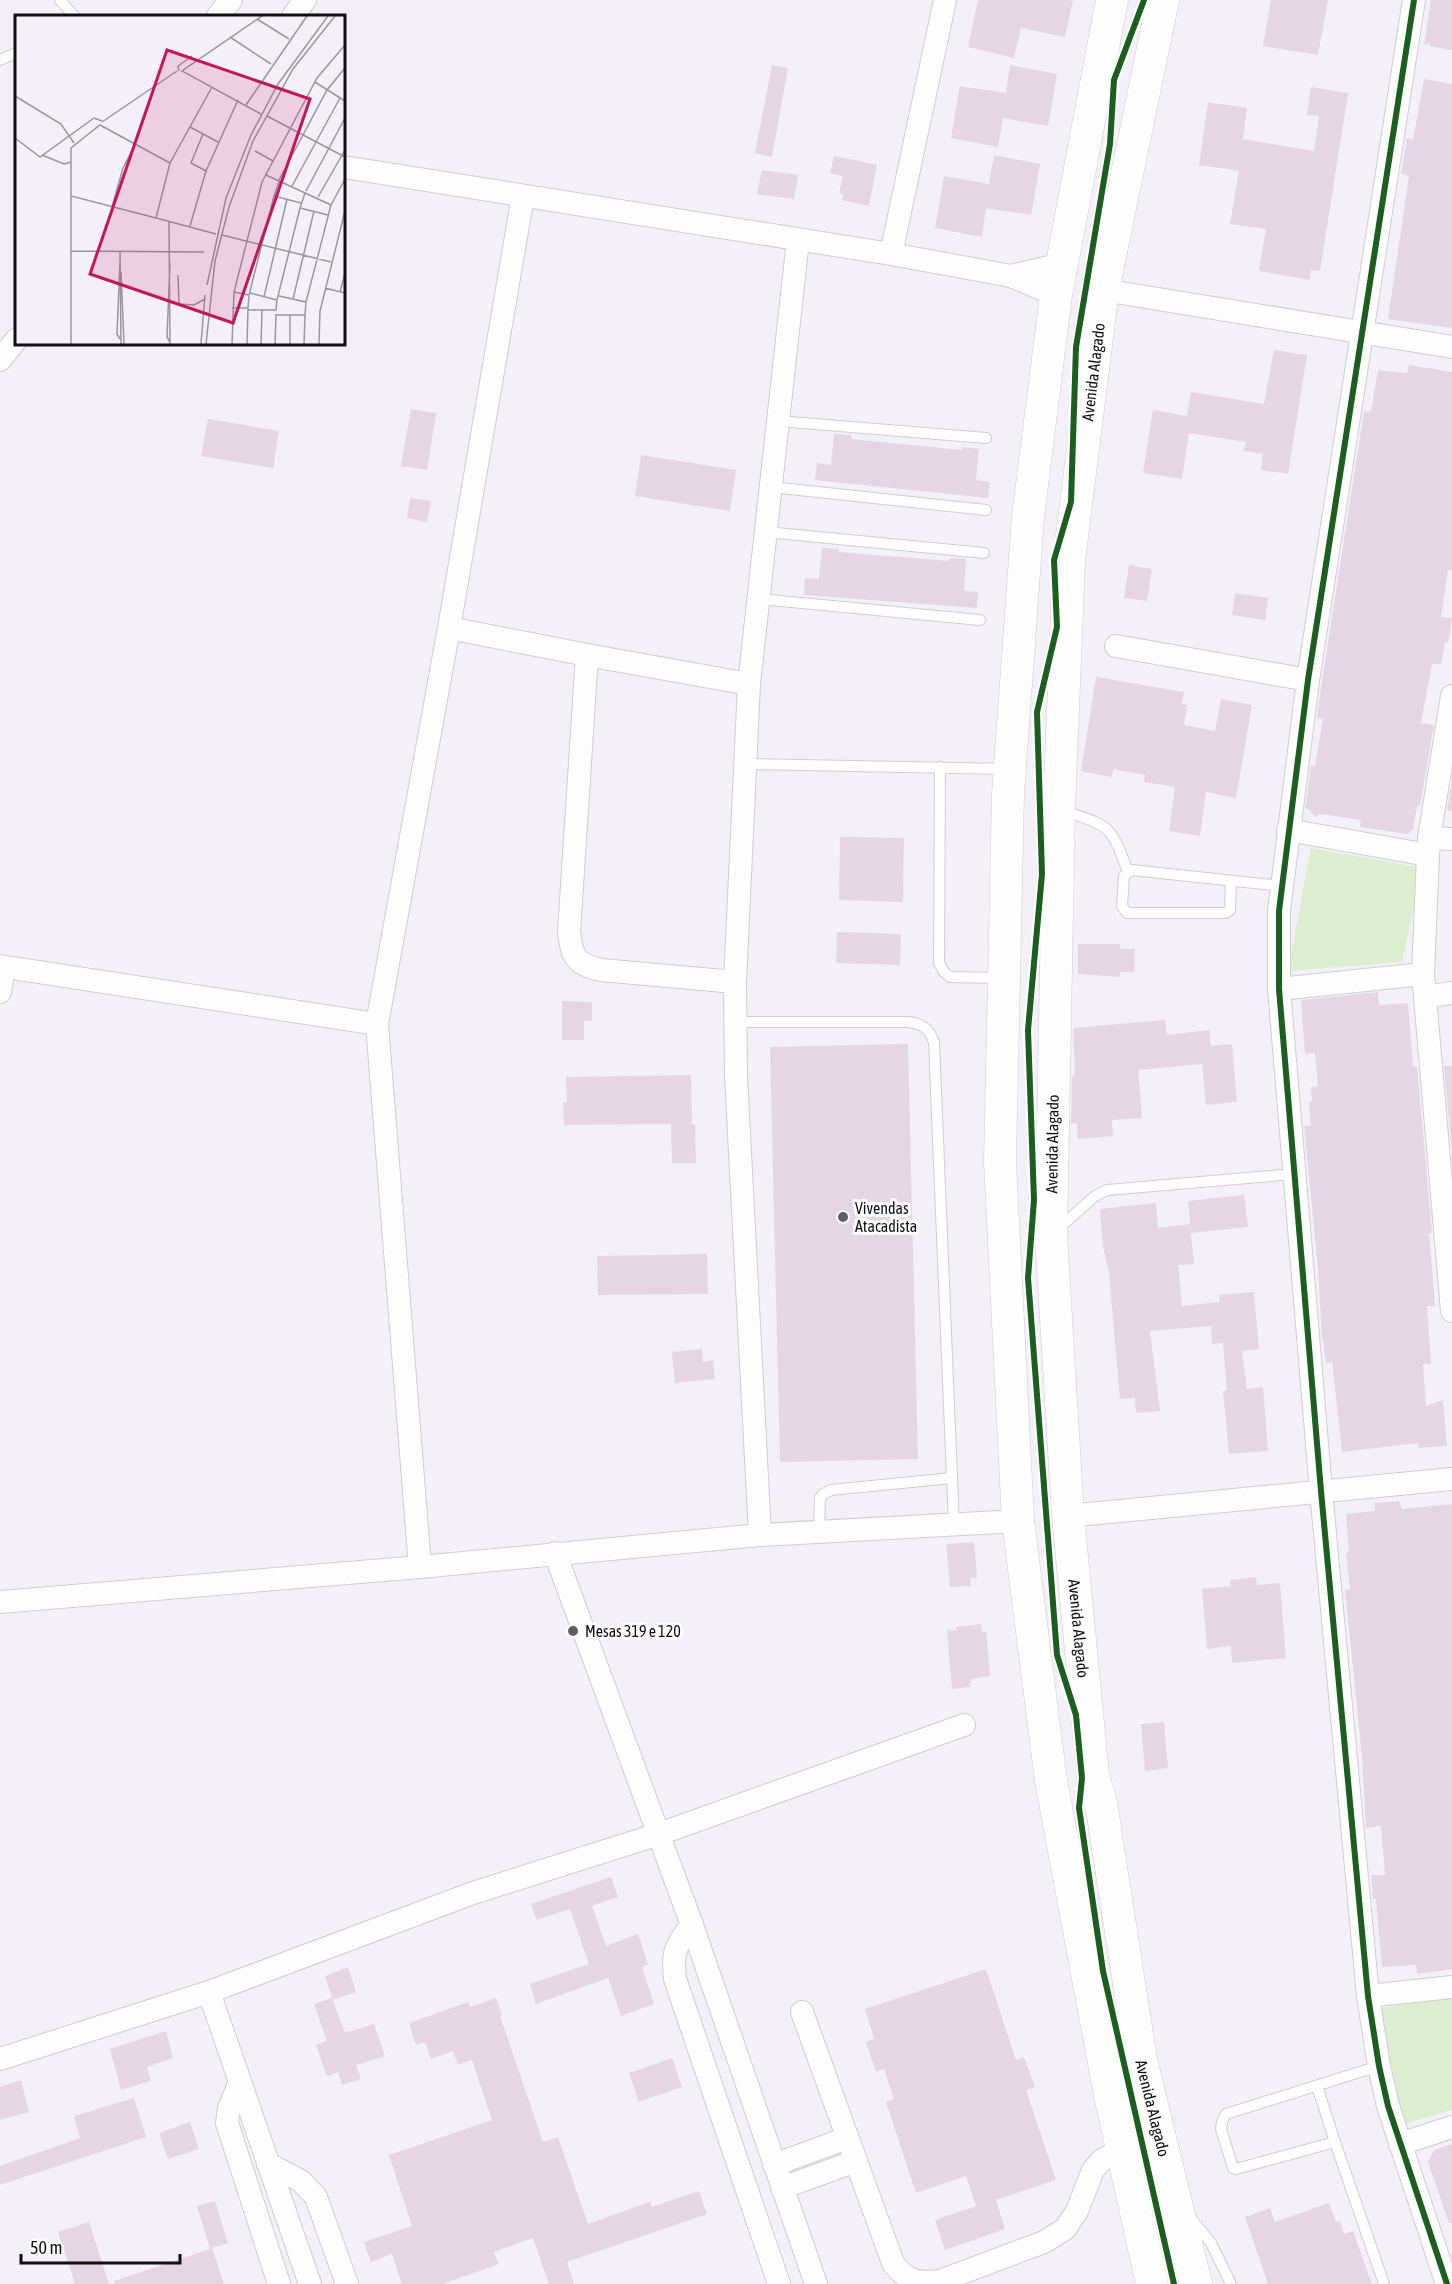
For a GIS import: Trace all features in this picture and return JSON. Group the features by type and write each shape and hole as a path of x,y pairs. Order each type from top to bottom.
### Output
{"main road":[{"path":"1152,2284 1122,2150 1051,1781 1018,1521 1000,1162 1010,769 1028,517 1056,295 1110,9 1160,14"},
{"name":"Avenida Alagado","path":"1160,14 1103,290 1069,560 1059,809 1051,1235 1068,1516 1097,1789 1141,2060 1196,2284"},
{"path":"1051,1781 1097,1789"},
{"path":"1057,1813 1097,1789"}],"street":[{"path":"219,15 231,0"},
{"path":"294,15 305,0"},
{"path":"891,254 945,0"},
{"path":"1414,0 1308,680 1279,911 1279,989 1321,1491 1368,1996 1379,2066 1400,2144 1447,2284"},
{"path":"345,167 891,254 1011,276 1056,295"},
{"path":"420,1566 377,1024 449,628 523,196"},
{"path":"760,1535 736,1076 735,982 749,684 798,240"},
{"path":"1011,276 1062,264"},
{"path":"1103,290 1452,347"},
{"path":"0,360 15,341"},
{"path":"449,628 749,684"},
{"path":"1116,646 1308,680"},
{"path":"587,655 569,932 572,953 583,966 601,970 735,982"},
{"path":"1452,696 1428,846 1423,974 1452,1311"},
{"path":"1288,830 1428,846 1452,840"},
{"path":"0,992 2,967 377,1024"},
{"path":"1279,989 1423,974"},
{"path":"1425,997 1452,993"},
{"path":"1068,1516 1452,1479"},
{"path":"0,1602 760,1535 1018,1521"},
{"path":"555,1553 692,1925 816,2284"},
{"path":"0,2059 209,1992 473,1893 659,1833 964,1725"},
{"path":"692,1925 678,1942 673,1960 675,1979 779,2284"},
{"path":"1368,1996 1452,1987"},
{"path":"209,1992 310,2284"},
{"path":"802,2013 893,2263 903,2276 924,2282 940,2281 1044,2241 1065,2229 1077,2211 1093,2170 1102,2160 1122,2150"},
{"path":"240,2082 229,2108 227,2123 279,2284"},
{"path":"1400,2144 1452,2127"},
{"path":"774,2165 847,2138"},
{"path":"782,2188 856,2161"},
{"path":"268,2164 301,2181 316,2197 347,2284"}],"lane":[{"path":"60,0 70,15"},
{"path":"0,60 15,53"},
{"path":"778,421 986,438"},
{"path":"771,487 986,510"},
{"path":"766,532 984,554"},
{"path":"759,599 980,620"},
{"path":"746,764 1010,769"},
{"path":"940,767 939,963 950,977 1004,978"},
{"path":"1059,809 1100,824 1109,830 1116,838 1128,872"},
{"path":"1231,881 1230,910 1225,913 1127,913 1122,906 1124,876 1132,870 1282,886"},
{"path":"736,1022 909,1022 919,1023 930,1030 934,1042 954,1524"},
{"path":"1051,1235 1095,1196 1107,1190 1294,1174"},
{"path":"819,1532 820,1498 831,1490 952,1478"},
{"path":"1335,2142 1236,2169 1230,2163 1221,2129 1222,2122 1226,2114 1379,2066"},
{"path":"1317,2086 1384,2284"},
{"path":"1177,2204 1196,2222 1211,2243 1231,2284"}],"green space":[{"path":"1311,848 1423,868 1402,962 1288,971"},
{"path":"1452,1996 1452,2110 1401,2125 1376,2009"}],"building":[{"path":"978,0 1073,0 1065,37 1021,28 1014,58 968,47"},
{"path":"1271,0 1328,0 1318,55 1263,46"},
{"path":"1431,0 1452,0 1452,50 1429,46 1430,43 1424,45"},
{"path":"772,65 788,68 772,157 755,153"},
{"path":"1010,65 1057,74 1048,126 1003,118 998,147 951,138 960,86 1006,93"},
{"path":"1424,79 1452,84 1452,328 1388,319 1409,176 1401,174 1407,138 1413,140"},
{"path":"1311,87 1348,93 1320,271 1311,270 1310,280 1259,271 1266,229 1230,224 1239,171 1199,165 1208,102 1247,108 1243,139 1314,151 1319,116 1307,115"},
{"path":"994,155 1040,164 1031,215 986,208 982,237 935,228 944,176 989,184"},
{"path":"834,156 877,165 869,206 842,200 843,194 839,193 843,176 830,173"},
{"path":"762,170 798,175 794,199 757,194"},
{"path":"1274,350 1307,355 1288,474 1261,470 1263,454 1244,451 1246,442 1189,433 1182,479 1143,473 1153,410 1187,416 1191,392 1264,404"},
{"path":"1409,365 1452,372 1452,570 1448,570 1441,617 1452,618 1448,643 1445,642 1441,664 1432,664 1421,723 1434,725 1420,806 1417,806 1413,829 1407,834 1360,827 1361,820 1321,814 1315,817 1309,809 1305,809 1311,765 1315,766 1323,719 1317,718 1320,694 1364,411 1371,412 1378,370 1407,373"},
{"path":"411,409 436,413 427,470 401,466"},
{"path":"208,419 279,431 273,468 201,456"},
{"path":"834,434 851,435 851,439 962,450 962,447 979,449 976,480 990,482 988,498 815,480 817,463 831,465"},
{"path":"641,455 736,470 730,511 635,496"},
{"path":"410,498 431,501 427,522 407,518"},
{"path":"822,548 839,549 839,552 949,561 950,558 966,559 964,591 978,592 977,608 804,595 805,578 819,579"},
{"path":"1129,565 1152,569 1147,601 1124,598"},
{"path":"1235,593 1268,598 1265,620 1232,615"},
{"path":"1096,677 1184,692 1182,704 1187,705 1184,725 1215,731 1221,699 1252,705 1236,798 1206,792 1200,836 1169,831 1175,787 1144,782 1145,775 1113,769 1112,777 1081,771"},
{"path":"1452,780 1452,811 1447,810"},
{"path":"840,837 904,838 903,902 839,900"},
{"path":"837,932 901,934 900,965 836,963"},
{"path":"1078,944 1120,944 1120,949 1135,949 1134,972 1120,972 1120,977 1078,974"},
{"path":"1378,992 1379,1005 1408,1003 1413,1066 1417,1066 1432,1233 1429,1233 1435,1306 1427,1306 1431,1364 1423,1364 1426,1406 1443,1400 1447,1446 1419,1448 1418,1443 1342,1452 1332,1362 1326,1363 1322,1339 1318,1268 1304,1126 1311,1126 1309,1102 1312,1101 1311,1087 1318,1086 1315,1053 1305,1054 1301,1000"},
{"path":"562,1001 592,1002 592,1021 584,1021 584,1040 562,1040"},
{"path":"1165,1020 1167,1035 1209,1030 1211,1046 1232,1044 1237,1102 1206,1105 1202,1064 1138,1070 1142,1118 1112,1120 1113,1136 1078,1139 1077,1123 1071,1124 1072,1076 1075,1075 1073,1028"},
{"name":"Vivendas Atacadista","path":"908,1044 918,1459 780,1462 770,1047"},
{"path":"1444,1066 1452,1066 1452,1153"},
{"path":"691,1075 692,1125 695,1125 696,1163 672,1163 671,1124 564,1125 563,1102 567,1102 566,1077"},
{"path":"1244,1195 1248,1227 1191,1233 1188,1201"},
{"path":"1156,1203 1158,1228 1190,1224 1194,1264 1178,1265 1182,1306 1220,1302 1219,1295 1254,1292 1259,1349 1242,1351 1247,1389 1263,1387 1268,1451 1229,1454 1223,1391 1227,1390 1223,1343 1212,1344 1211,1326 1150,1331 1160,1411 1136,1413 1135,1398 1120,1399 1109,1273 1103,1247 1100,1209"},
{"path":"707,1254 708,1294 598,1295 597,1256"},
{"path":"702,1349 703,1362 713,1360 715,1379 675,1383 672,1352"},
{"path":"1399,1501 1402,1509 1452,1504 1452,1969 1417,1974 1416,1965 1382,1967 1376,1899 1373,1899 1371,1875 1385,1875 1381,1826 1366,1828 1362,1756 1345,1590 1350,1589 1346,1553 1349,1552 1346,1514 1375,1511 1375,1503"},
{"path":"974,1542 977,1578 970,1578 971,1586 950,1587 946,1544"},
{"path":"1256,1577 1257,1585 1280,1583 1286,1658 1232,1663 1231,1646 1207,1649 1202,1589 1231,1586 1230,1580"},
{"path":"981,1624 982,1632 986,1632 990,1676 971,1679 970,1687 952,1689 947,1629 957,1631 956,1627"},
{"path":"1164,1722 1168,1768 1145,1771 1141,1724"},
{"path":"611,1877 618,1897 592,1906 606,1946 638,1934 648,1964 642,1967 654,2004 621,2016 608,1978 536,2004 530,1984 589,1964 570,1909 537,1920 531,1904"},
{"path":"348,1967 356,1992 333,2000 325,1976"},
{"path":"986,1969 1016,2060 1024,2057 1035,2087 1026,2090 1056,2180 996,2200 1005,2229 945,2250 935,2220 976,2206 966,2176 916,2193 886,2102 894,2099 884,2069 876,2072 866,2042 874,2039 865,2009"},
{"path":"332,1998 345,2033 374,2024 385,2056 356,2065 361,2079 342,2085 338,2072 327,2076 316,2045 327,2041 314,2004"},
{"path":"496,1998 543,2142 558,2137 588,2224 650,2202 652,2207 699,2191 707,2214 567,2262 574,2284 549,2284 533,2238 494,2252 499,2264 442,2284 402,2284 392,2254 371,2262 364,2242 412,2226 389,2155 492,2120 472,2060 458,2065 453,2051 431,2059 425,2042 416,2045 409,2023 468,2002 470,2007"},
{"path":"166,2031 173,2058 147,2067 151,2081 121,2090 110,2049"},
{"path":"672,2058 682,2087 639,2102 629,2073"},
{"path":"21,2080 29,2112 0,2120 0,2087"},
{"path":"134,2098 146,2137 0,2185 0,2166 80,2138 74,2116"},
{"path":"190,2122 199,2149 168,2159 159,2133"},
{"path":"1452,2144 1452,2223 1449,2223 1428,2162 1434,2150"},
{"path":"215,2201 228,2243 212,2248 224,2284 115,2284 114,2281 210,2249 197,2206"},
{"path":"1329,2203 1336,2222 1340,2221 1344,2234 1353,2231 1372,2284 1268,2284 1245,2217 1270,2208 1275,2222"},
{"path":"89,2222 109,2284 75,2284 58,2232"}],"cycle path":[{"path":"1144,0 1114,80 1110,144 1076,347 1071,502 1054,560 1057,627 1037,712 1042,874 1028,1030 1034,1200 1028,1278 1057,1655 1076,1715 1082,1778 1079,1808 1103,1971 1174,2284"},
{"path":"1414,0 1308,680 1279,911 1279,989 1321,1491 1368,1996 1388,2106 1447,2284"}],"place":[{"name":"Vivendas Atacadista","path":"843,1217"},
{"name":"Mesas 319 e 120","path":"573,1631"}]}
